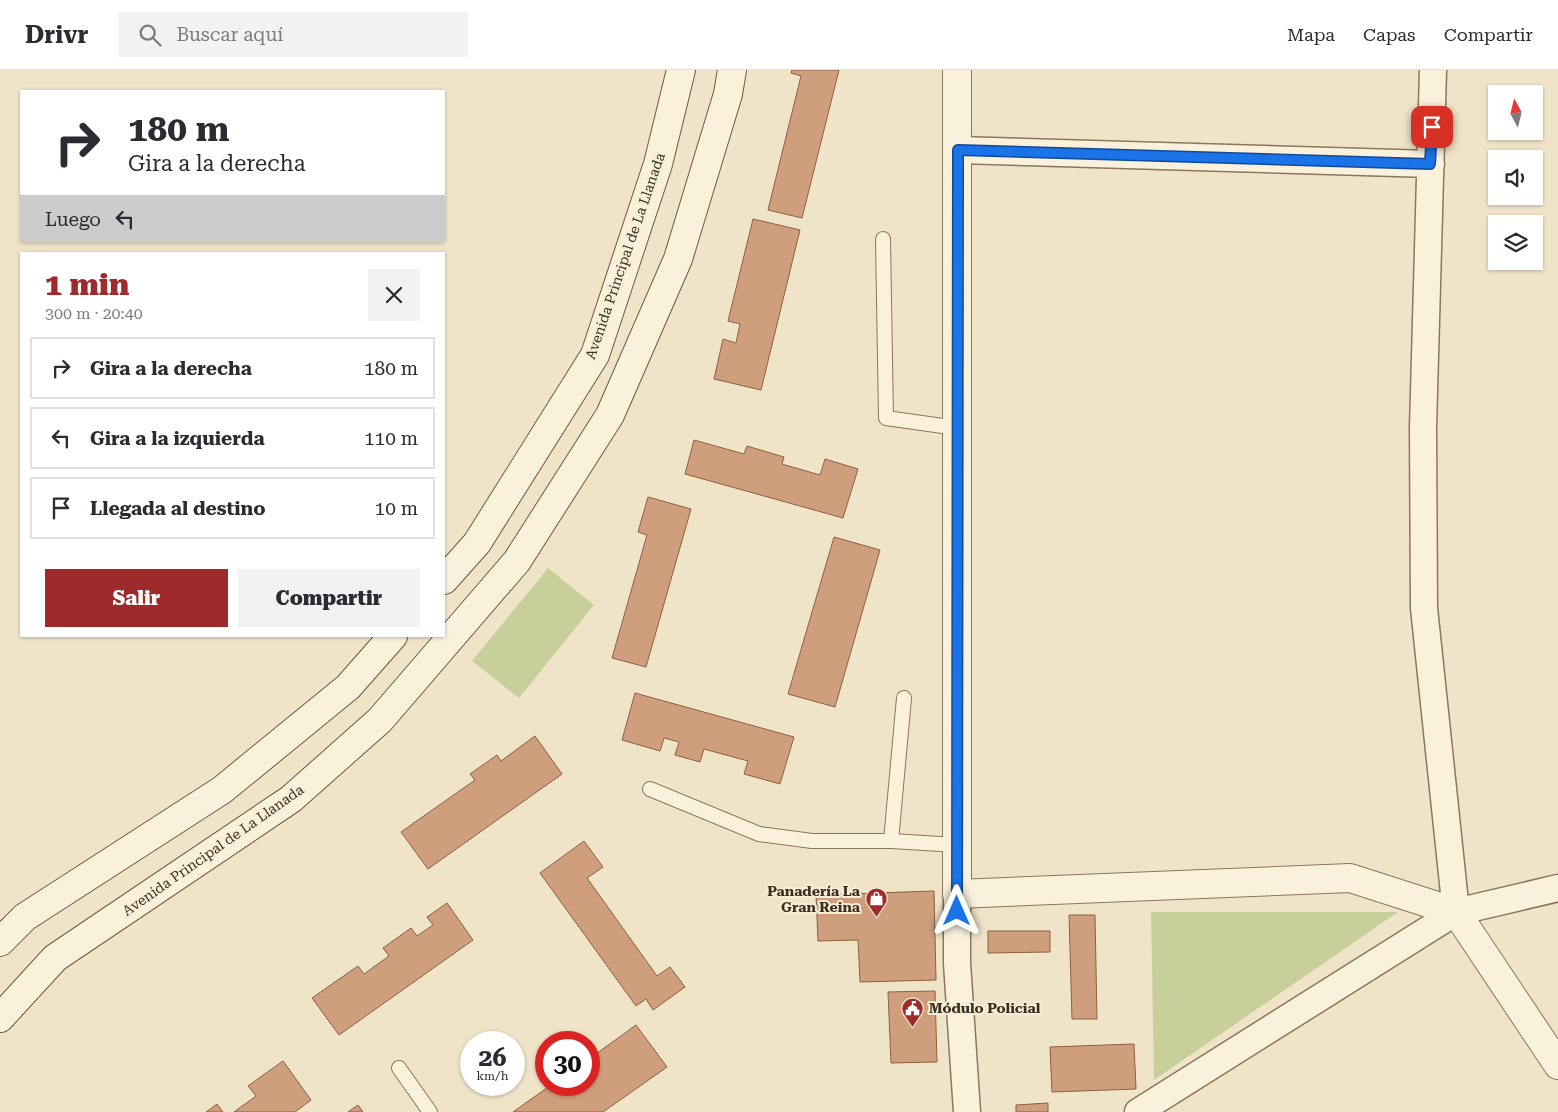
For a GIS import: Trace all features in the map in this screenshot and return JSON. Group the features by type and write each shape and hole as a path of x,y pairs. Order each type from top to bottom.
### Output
{"main road":[{"name":"Avenida Principal de La Llanada","path":"445,579 477,542 594,355 658,164 681,70"},
{"name":"Avenida Principal de La Llanada","path":"0,1018 55,958 298,793 380,720 517,561 610,415 678,259 728,94 732,70"},
{"path":"957,70 957,894 1350,878 1456,912 1558,1065"},
{"path":"0,942 25,917 222,790 348,687 392,637"}],"street":[{"path":"1433,70 1423,428 1424,608 1456,912"},
{"path":"958,150 1430,164"},
{"path":"1138,1112 1456,912 1558,888"},
{"path":"957,894 957,963 967,1112"}],"lane":[{"path":"884,239 886,418 956,428"},
{"path":"891,841 904,698"},
{"path":"650,789 758,834 812,841 891,841 957,846"},
{"path":"399,1068 430,1112"}],"green space":[{"path":"548,568 594,605 519,698 472,661"},
{"path":"1151,912 1398,912 1154,1080"}],"building":[{"path":"792,70 839,70 802,218 768,210 801,76 791,73"},
{"path":"753,219 800,230 761,390 714,379 723,339 736,343 740,324 728,321"},
{"path":"694,440 744,454 747,446 784,457 782,464 820,475 825,459 858,469 843,518 685,474"},
{"path":"648,497 691,509 646,667 612,658 647,535 638,532"},
{"path":"834,537 880,550 835,707 788,694"},
{"path":"635,693 794,737 780,784 744,774 748,761 704,749 700,762 675,755 679,742 664,738 660,751 622,740"},
{"path":"535,736 562,774 428,869 401,832 475,780 470,774 497,755 501,761"},
{"path":"584,841 603,867 587,878 657,976 670,967 685,987 653,1010 646,999 636,1006 540,873"},
{"name":"Panadería La Gran Reina","path":"934,891 936,980 860,982 858,940 818,941 816,895"},
{"path":"447,903 473,940 339,1035 312,998 358,966 364,974 389,956 383,948 411,928 417,936 433,925 427,917"},
{"path":"1069,915 1095,915 1097,1019 1072,1019"},
{"path":"988,931 1050,931 1050,952 988,953"},
{"name":"Módulo Policial","path":"935,991 937,1062 891,1063 888,992"},
{"path":"636,1025 667,1067 603,1112 513,1112 536,1096 600,1096 600,1051"},
{"path":"1134,1044 1136,1089 1052,1092 1050,1047"},
{"path":"283,1061 311,1100 295,1112 234,1112 256,1096 248,1086"},
{"path":"1048,1103 1048,1112 1016,1112 1016,1105"},
{"path":"217,1104 223,1112 206,1112"},
{"path":"358,1105 363,1112 348,1112"}],"place":[{"name":"Panadería La Gran Reina","path":"876,918"},
{"name":"Módulo Policial","path":"913,1027"}],"route":[{"path":"957,911 956,428 958,150 1430,164 1432,127"}]}
